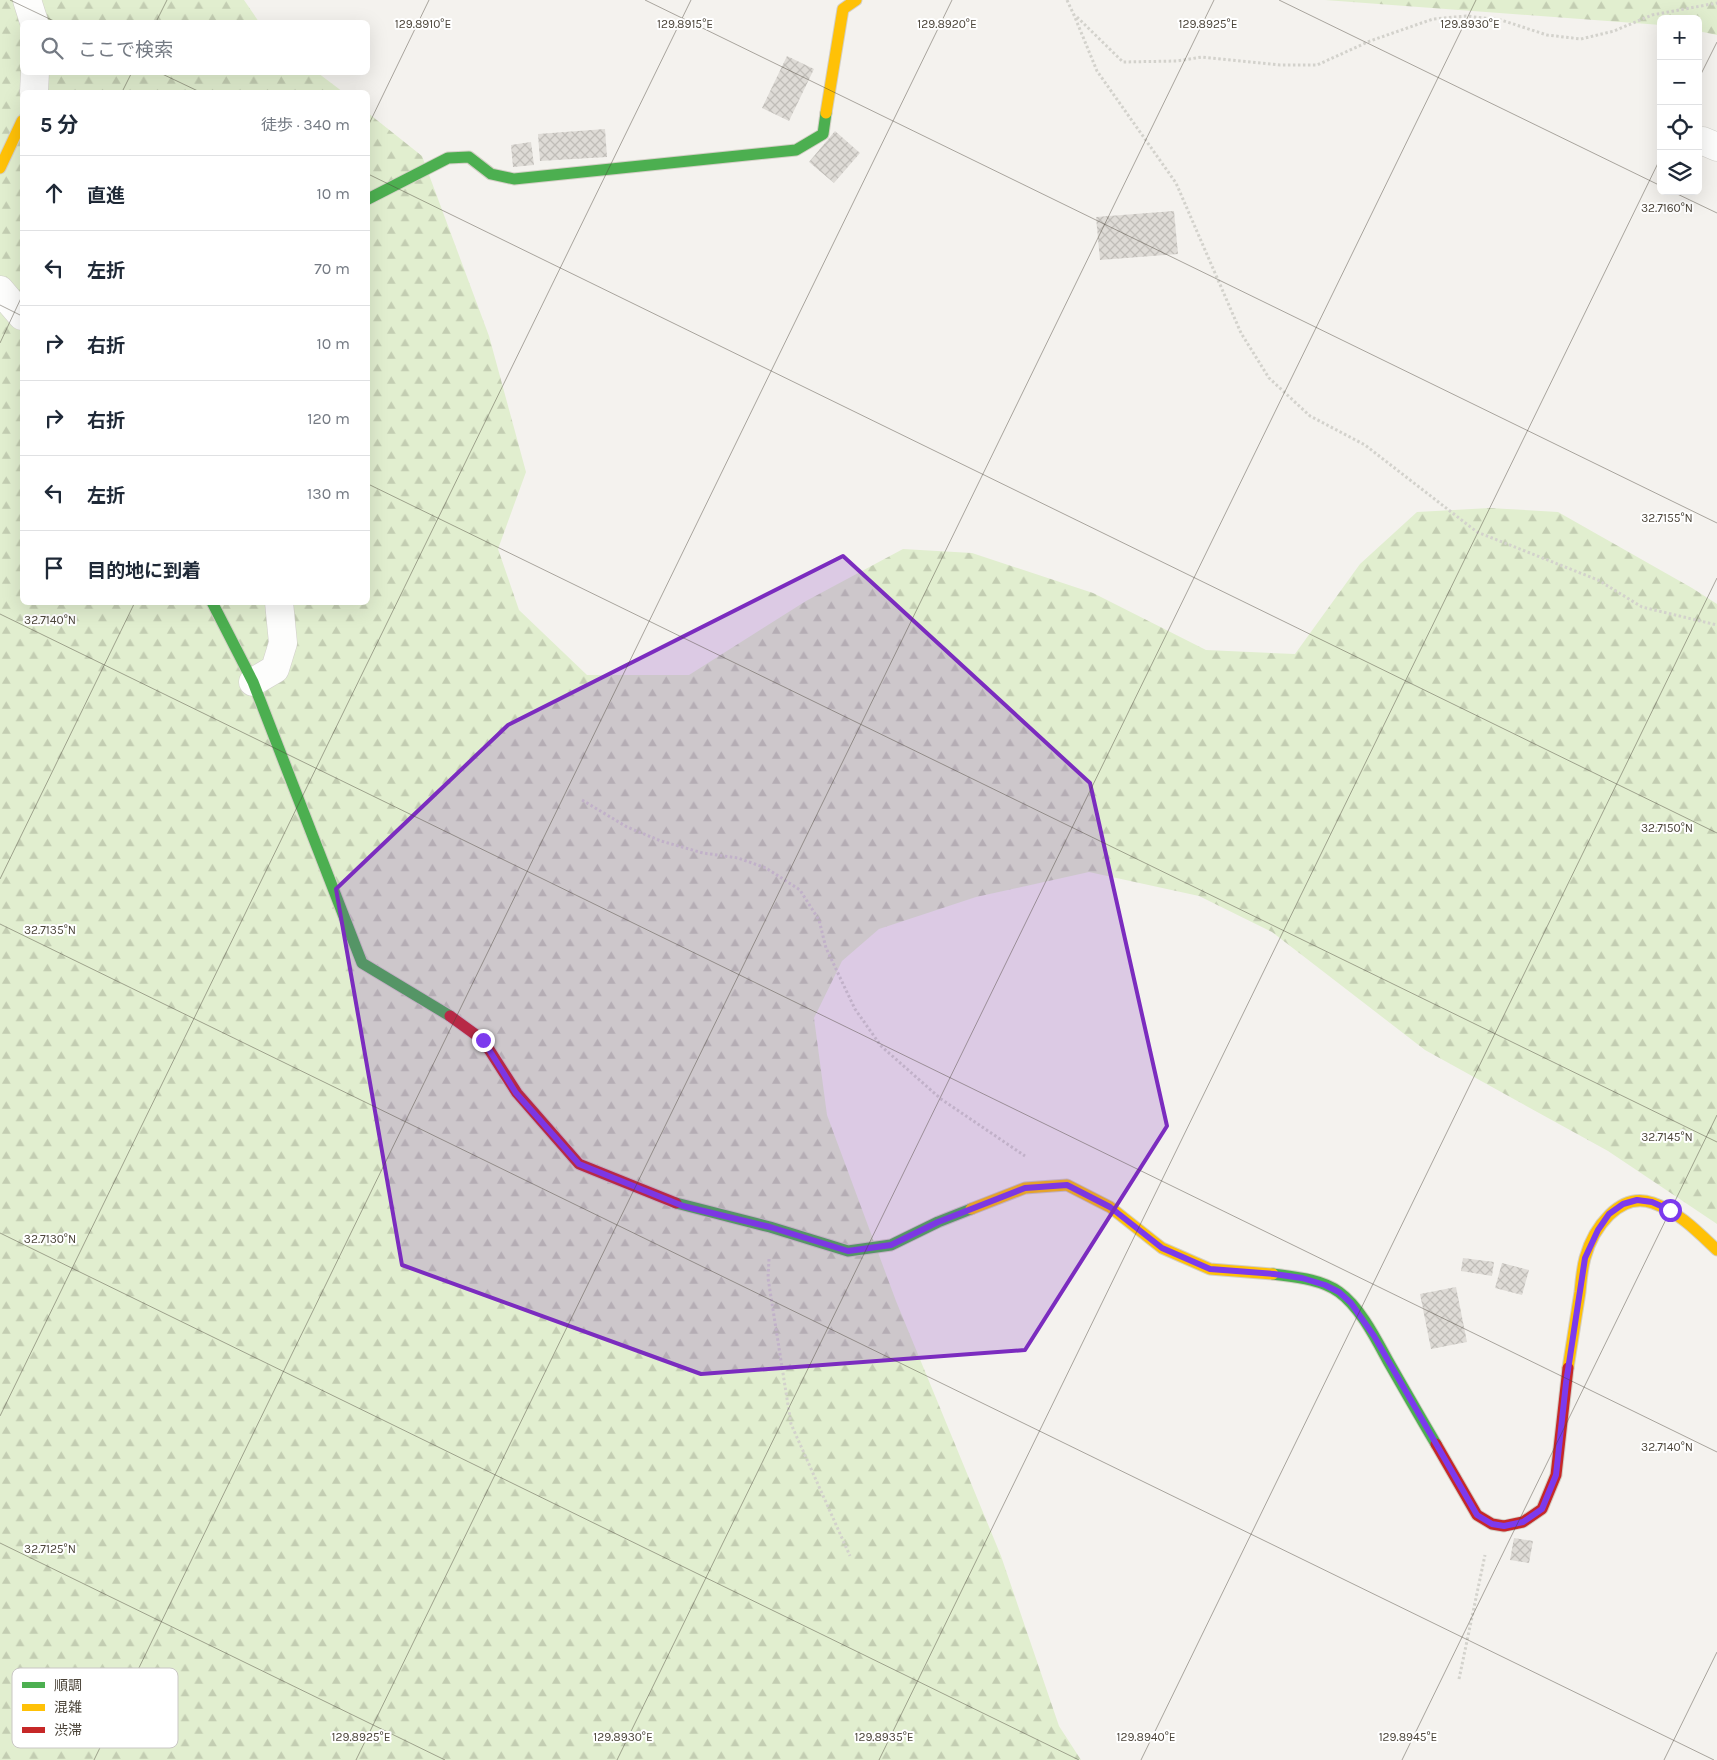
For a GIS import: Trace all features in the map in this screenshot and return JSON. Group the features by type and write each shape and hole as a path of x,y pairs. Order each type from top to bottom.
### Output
{"street":[{"path":"27,0 33,20"},
{"path":"370,199 448,158 469,157 491,174 514,179 796,150 823,134 843,9 856,0"},
{"path":"34,90 35,75"},
{"path":"0,168 20,126"},
{"path":"0,290 20,314"},
{"path":"214,605 253,682 362,963 442,1010 483,1040 516,1093 579,1164 683,1206 770,1227 848,1251 891,1245 938,1222 1025,1188 1067,1185 1110,1207 1162,1248 1210,1269 1274,1274 1302,1278 1325,1285 1339,1292 1351,1303 1374,1336 1477,1515 1492,1524 1504,1526 1523,1522 1542,1509 1556,1475 1566,1383 1585,1258 1598,1230 1609,1214 1623,1204 1637,1200 1652,1202 1670,1210 1686,1221 1717,1250"},
{"path":"253,682 275,669 283,643 279,605"}],"path":[{"path":"1067,0 1096,71 1176,183 1241,333 1269,378 1310,416 1365,445 1477,532 1598,580 1642,607 1717,625"},
{"path":"1074,15 1124,62 1177,61 1202,57 1280,65 1317,65 1370,41 1433,19 1466,16 1501,20 1547,35 1581,39 1614,31 1652,15 1717,3"},
{"path":"582,800 627,827 661,842 704,854 738,858 766,868 800,890 819,920 826,948 856,1009 880,1046 941,1099 1027,1158"},
{"path":"770,1227 768,1278 790,1424 850,1556"},
{"path":"1459,1679 1492,1524"}],"highlighted area":[{"path":"843,556 1090,783 1167,1126 1025,1350 701,1374 402,1265 336,889 508,725"}],"green space":[{"path":"0,0 244,0 258,20 20,20 20,75 321,75 340,90 20,90 20,605 370,605 370,115 422,156 489,336 526,472 498,549 519,610 587,675 689,675 806,601 903,549 972,553 1093,593 1206,650 1295,654 1360,564 1417,512 1490,508 1558,512 1717,604 1717,1224 1608,1151 1425,1050 1272,932 1199,896 1089,872 976,897 879,929 842,961 814,1018 827,1115 896,1301 1001,1556 1059,1726 1081,1760 0,1760"},
{"path":"1325,0 1717,0 1717,35 1702,32 1702,15 1657,15 1657,25"}],"building":[{"path":"787,56 814,69 789,121 762,108"},
{"path":"605,129 607,157 540,161 538,134"},
{"path":"835,131 860,153 834,183 809,162"},
{"path":"531,142 534,165 513,167 511,145"},
{"path":"1174,211 1178,254 1100,260 1096,217"},
{"path":"1463,1258 1494,1262 1492,1276 1461,1271"},
{"path":"1502,1263 1529,1270 1522,1295 1495,1288"},
{"path":"1456,1287 1467,1342 1431,1349 1420,1294"},
{"path":"1514,1538 1533,1541 1529,1563 1510,1560"}],"traffic: fast":[{"path":"370,198 448,158 469,157 491,174 514,179 796,150 823,134 826,113"},
{"path":"214,605 253,682 362,963 450,1016"},
{"path":"676,1203 770,1227 848,1251 891,1245 938,1222 971,1209"},
{"path":"1273,1274 1316,1281 1332,1288 1347,1298 1373,1333 1436,1444"}],"traffic: slow":[{"path":"826,113 843,9 856,0"},
{"path":"0,168 20,125"},
{"path":"971,1209 1025,1188 1067,1185 1110,1207 1162,1248 1210,1269 1273,1274"},
{"path":"1568,1368 1585,1258 1594,1235 1609,1215 1619,1207 1629,1202 1653,1203 1688,1223 1717,1250"}],"traffic: jam":[{"path":"450,1016 483,1040 517,1093 579,1164 676,1203"},
{"path":"1436,1444 1477,1515 1492,1524 1504,1526 1523,1522 1542,1509 1556,1475 1568,1368"}],"route":[{"path":"483,1040 516,1093 579,1164 683,1206 770,1227 848,1251 891,1245 938,1222 1025,1188 1067,1185 1110,1207 1162,1248 1210,1269 1274,1274 1302,1278 1325,1285 1339,1292 1351,1303 1374,1336 1477,1515 1492,1524 1504,1526 1523,1522 1542,1509 1556,1475 1566,1383 1585,1258 1598,1230 1609,1214 1623,1204 1637,1200 1652,1202 1670,1210"}]}
